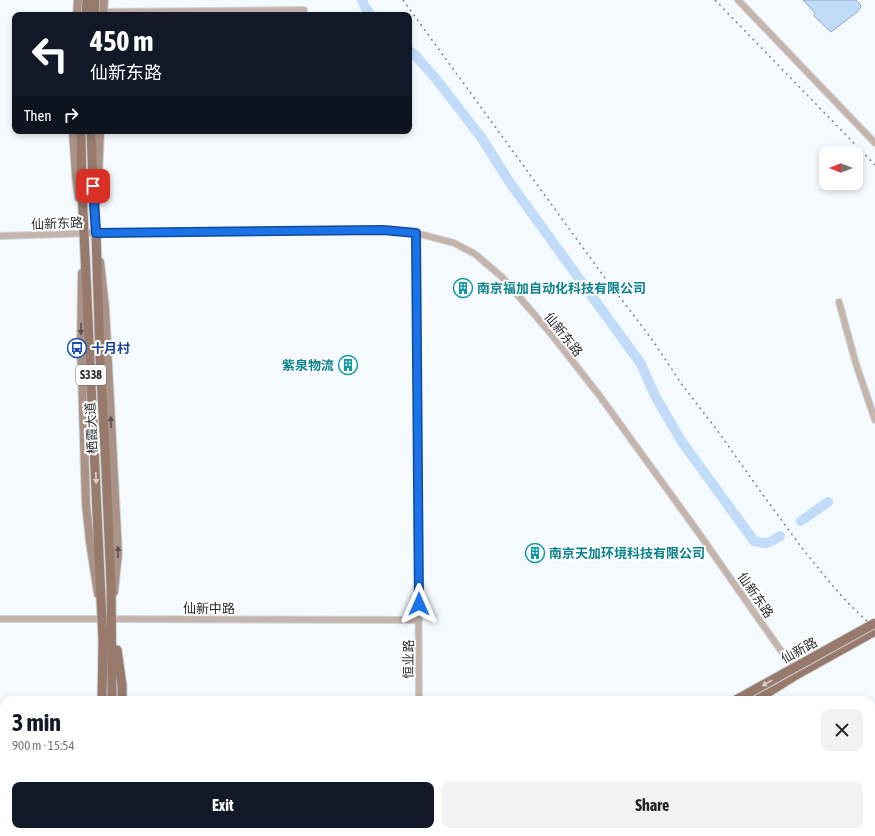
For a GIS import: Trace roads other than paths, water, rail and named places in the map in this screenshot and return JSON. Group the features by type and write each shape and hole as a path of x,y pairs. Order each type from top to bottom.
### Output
{"main road":[{"path":"86,12 87,0"},
{"path":"94,12 95,0"},
{"name":"栖霞大道","path":"81,134 81,176 102,641 102,696"},
{"name":"栖霞大道","path":"91,134 112,619 112,696"},
{"path":"96,696 101,619"},
{"path":"112,619 122,685 122,696"},
{"name":"仙新路","path":"743,696 875,623"},
{"name":"仙新路","path":"762,696 796,675 875,631"}],"street":[{"path":"77,12 78,0"},
{"path":"103,12 104,0"},
{"path":"738,0 875,143"},
{"path":"170,12 304,10"},
{"path":"73,134 76,176 84,234"},
{"path":"96,233 100,134"},
{"name":"仙新东路","path":"0,236 96,233 383,230 416,233 454,244 475,254 502,277 552,335 599,395 698,532 793,668"},
{"name":"恒业路","path":"416,233 419,696"},
{"path":"839,302 856,364 875,420"},
{"name":"仙新中路","path":"0,619 419,620"}],"water":[{"path":"803,0 856,0 861,7 857,12 831,32 814,16 815,13"}],"waterway":[{"path":"362,0 368,12"},
{"path":"412,53 436,79 481,137 510,183 641,364 655,396 682,442 754,541 768,543 780,536"},
{"path":"801,521 828,502"}],"railway":[{"path":"403,0 412,12"},
{"path":"715,0 875,165"},
{"path":"412,12 602,274 651,338 683,386 717,430 802,548 847,602 875,629"}],"place":[{"name":"南京福加自动化科技有限公司","path":"463,288"},
{"name":"十月村","path":"77,348"},
{"name":"紫泉物流","path":"348,365"},
{"name":"南京天加环境科技有限公司","path":"535,553"}]}
